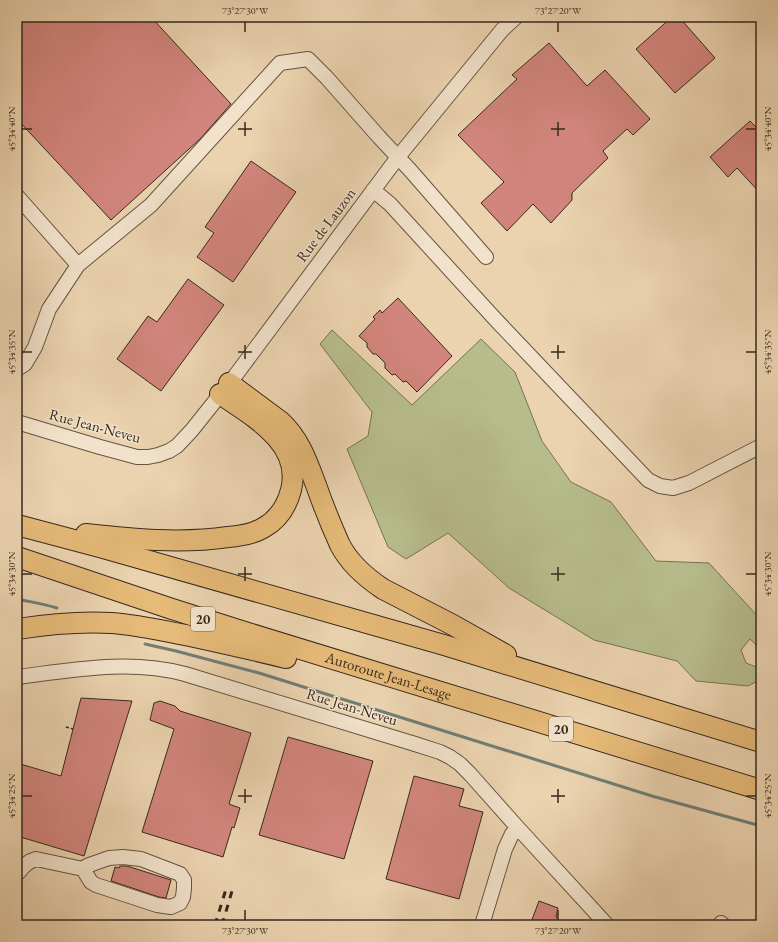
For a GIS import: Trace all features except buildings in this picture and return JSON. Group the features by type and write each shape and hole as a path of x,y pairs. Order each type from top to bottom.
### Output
{"highway":[{"path":"23,526 149,540 189,541 238,536 264,528 278,515 288,499 292,482 292,469 289,458 282,443 225,388"},
{"path":"225,388 280,421 293,435 306,458 340,545 347,557 360,572 383,589 453,625 540,674"},
{"path":"23,526 444,645 761,742"},
{"name":"Autoroute Jean-Lesage","path":"17,557 278,643 761,790"},
{"path":"17,629 59,623 80,622 100,622 128,625 166,631 312,665 390,677"},
{"path":"731,781 761,800"}],"street":[{"name":"Rue de Lauzon","path":"164,454 184,439 225,388 398,157 502,30 516,17"},
{"path":"17,369 25,364 35,346 49,309 78,265 151,205 280,64 308,59 327,78 486,256"},
{"path":"373,190 390,204 496,320 648,480 660,486 673,488 689,483 761,446"},
{"path":"17,196 78,265"},
{"name":"Rue Jean-Neveu","path":"17,422 124,454 142,457 164,454"},
{"name":"Rue Jean-Neveu","path":"17,677 105,667 141,667 163,670 185,674 378,732 445,754 470,774 607,925"},
{"path":"482,925 506,849 512,834 518,828"},
{"path":"18,871 27,863 36,858 83,869 87,866 109,858 123,857 141,859 180,874 184,880 183,897 180,903 171,907 156,905 96,885 91,882 83,869"}],"path":[{"path":"17,134 24,127"},
{"path":"66,727 74,729"}],"green space":[{"path":"332,330 412,405 481,339 515,372 542,441 571,482 611,502 656,561 709,563 761,620 761,650 750,639 741,650 746,663 761,669 761,679 748,686 696,681 677,661 594,640 509,588 448,533 406,559 388,547 347,449 368,436 372,412 320,344"}],"waterway":[{"path":"17,599 57,608"},
{"path":"145,644 259,673 652,796 761,826"}],"railway":[{"path":"215,925 226,889"},
{"path":"222,925 232,891"}]}
